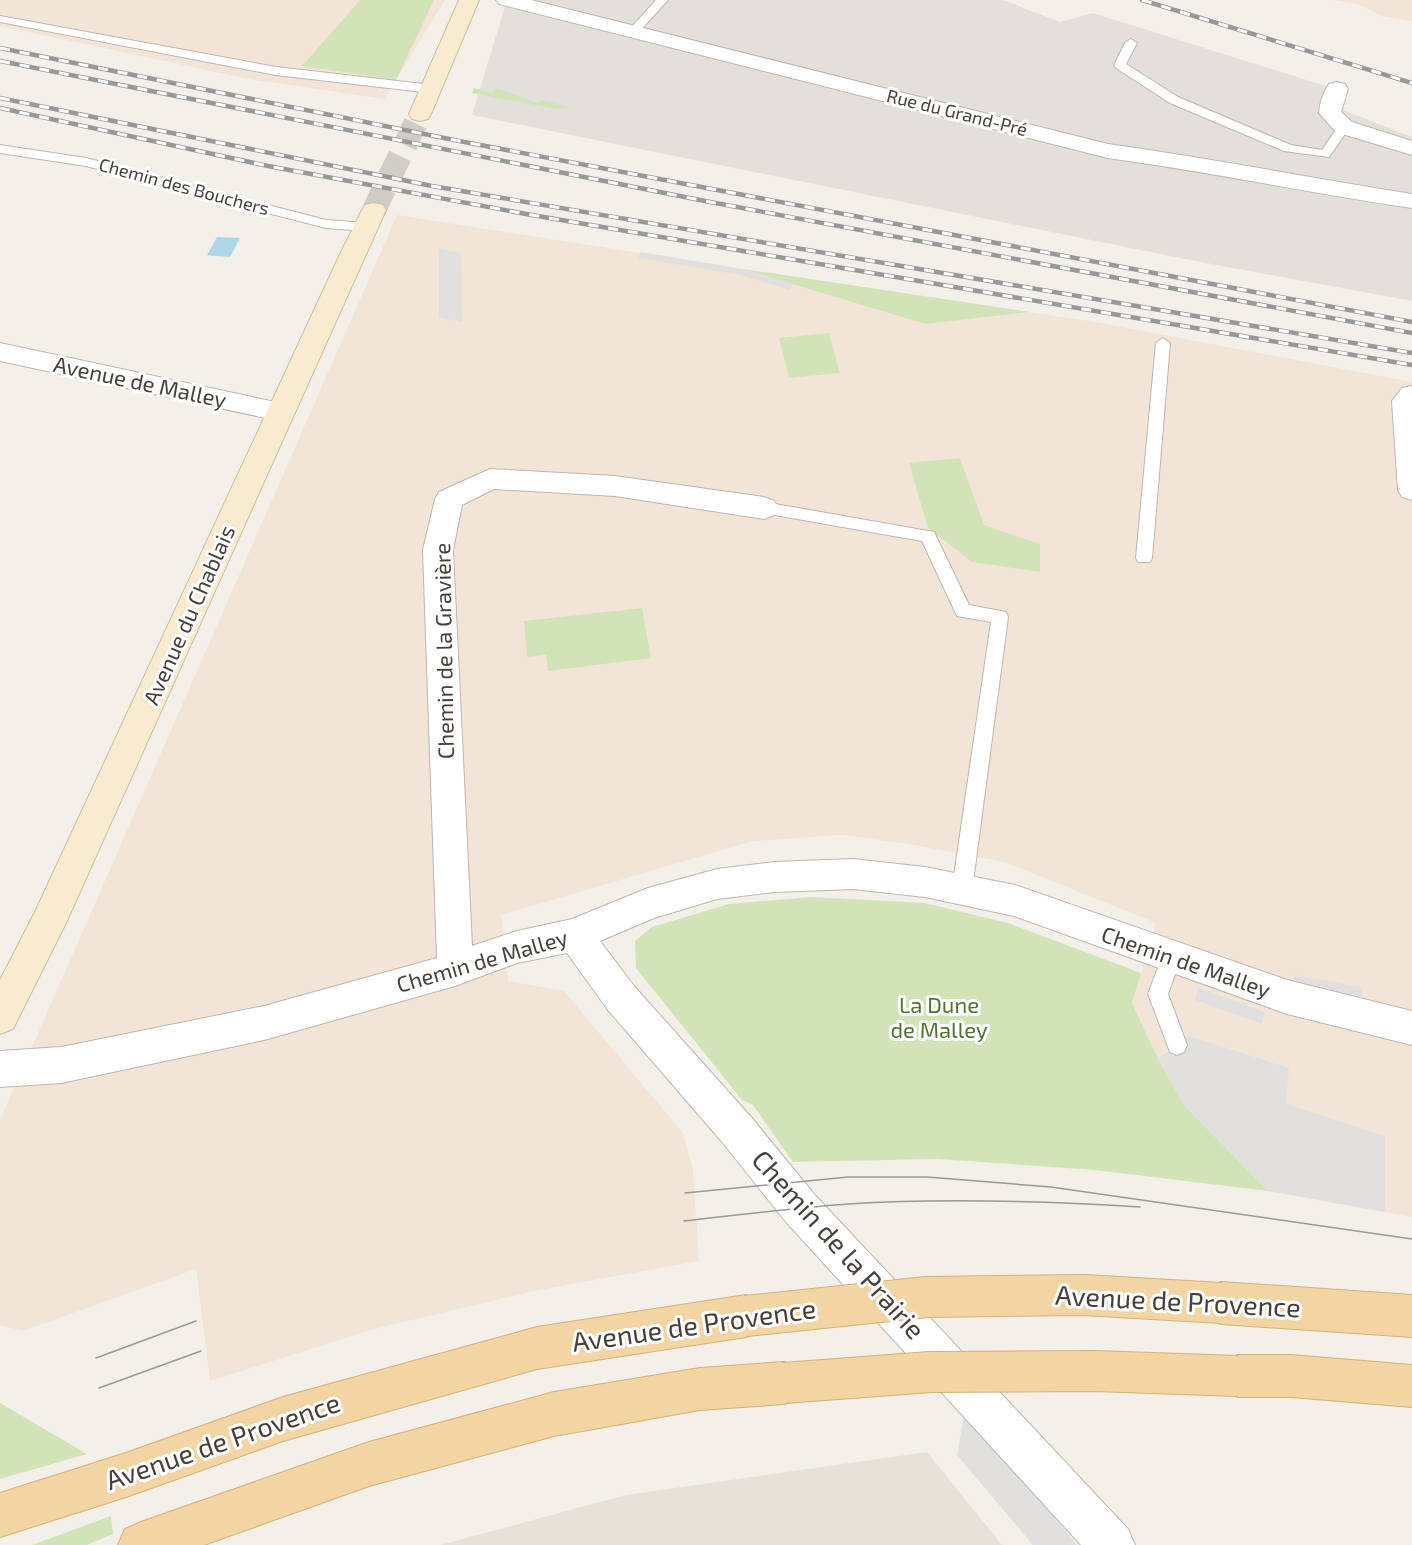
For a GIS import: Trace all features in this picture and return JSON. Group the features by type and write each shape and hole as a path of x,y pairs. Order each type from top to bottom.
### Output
{"main road":[{"path":"420,114 469,0"},
{"name":"Avenue du Chablais","path":"0,1017 53,912 370,219"},
{"name":"Avenue de Provence","path":"0,1515 126,1475 283,1419 537,1348 746,1316 927,1297 1084,1295 1412,1316"},
{"path":"141,1545 369,1464 554,1414 699,1389 930,1372 1094,1371 1291,1376 1412,1386"}],"street":[{"name":"Rue du Grand-Pré","path":"506,0 1108,151 1204,164 1314,186 1412,201"},
{"path":"1337,89 1331,103 1330,113 1344,127 1412,148"},
{"name":"Avenue de Malley","path":"0,352 280,412"},
{"path":"1412,395 1406,401 1412,490"},
{"name":"Chemin de la Gravière","path":"455,969 438,550 449,499 490,479 615,486 764,508"},
{"name":"Chemin de Malley","path":"0,1069 61,1065 264,1023 455,969 517,946 575,935 660,901 717,884 775,877 853,874 925,882 1015,901 1171,958 1287,997 1412,1028"},
{"name":"Chemin de la Prairie","path":"575,935 621,998 737,1130 807,1216 1112,1545"}],"lane":[{"path":"633,32 662,0"},
{"path":"0,19 276,71 432,89"},
{"path":"1131,43 1120,66 1174,100 1288,148 1325,154 1344,127"},
{"name":"Chemin des Bouchers","path":"0,149 86,162 326,225 370,219"},
{"path":"1144,558 1163,343"},
{"name":"Chemin de la Gravière","path":"764,508 928,536 963,610 1000,617 962,890"},
{"path":"1171,958 1158,994 1176,1045"}],"shaded area":[{"path":"0,0 445,0 384,99 249,79 0,26"},
{"path":"507,0 1003,0 1060,22 1093,13 1329,87 1345,90 1343,110 1412,137 1412,301 1190,260 472,115"},
{"path":"1331,0 1412,0 1412,21 1381,16 1358,4"},
{"path":"397,215 1096,322 1412,382 1412,1217 1268,1191 1184,1105 1158,1059 1132,1003 1156,923 1004,862 909,844 842,835 753,841 501,915 508,981 564,991 683,1133 693,1170 699,1261 539,1290 374,1329 210,1381 196,1269 23,1331 0,1325 0,1120"},
{"path":"439,249 461,253 462,322 439,317"},
{"path":"641,252 743,269 794,284 790,290 740,275 638,258"},
{"path":"1294,975 1362,987 1362,999 1294,987"},
{"path":"1198,987 1265,1012 1262,1024 1195,1000"},
{"path":"1189,1036 1289,1068 1286,1104 1385,1136 1385,1212 1268,1191 1184,1105 1158,1059"},
{"path":"965,1409 1077,1545 1033,1545 957,1455"},
{"path":"927,1452 1002,1545 440,1545 626,1495"}],"green space":[{"path":"360,0 434,0 396,80 302,66"},
{"path":"474,88 492,93 496,88 538,103 541,100 570,107 556,109 472,93"},
{"path":"743,269 1030,312 925,324"},
{"path":"829,333 840,373 789,378 779,338"},
{"path":"960,458 984,525 1040,544 1040,572 972,562 928,528 909,463"},
{"path":"642,608 651,658 548,671 546,655 527,657 524,621"},
{"name":"La Dune de Malley","path":"813,897 925,903 1008,923 1141,973 1132,1003 1158,1059 1184,1105 1268,1191 1095,1170 938,1159 793,1162 753,1105 742,1100 636,968 635,941 652,927 729,904"},
{"path":"0,1403 87,1454 0,1479"},
{"path":"111,1516 113,1534 87,1545 32,1545"}],"water":[{"path":"217,237 240,238 230,257 207,255"}],"tunnel":[{"path":"374,210 420,114"}],"tram line":[{"path":"685,1193 848,1177 927,1177 1051,1187 1412,1239"},
{"path":"684,1221 884,1202 994,1201 1140,1207"},
{"path":"96,1358 196,1321"},
{"path":"99,1388 201,1351"}],"railway":[{"path":"1142,0 1412,83"},
{"path":"0,48 454,140 1412,322"},
{"path":"0,61 710,202 1412,333"},
{"path":"0,98 432,186 1412,353"},
{"path":"0,108 268,166 526,214 1412,365"}]}
